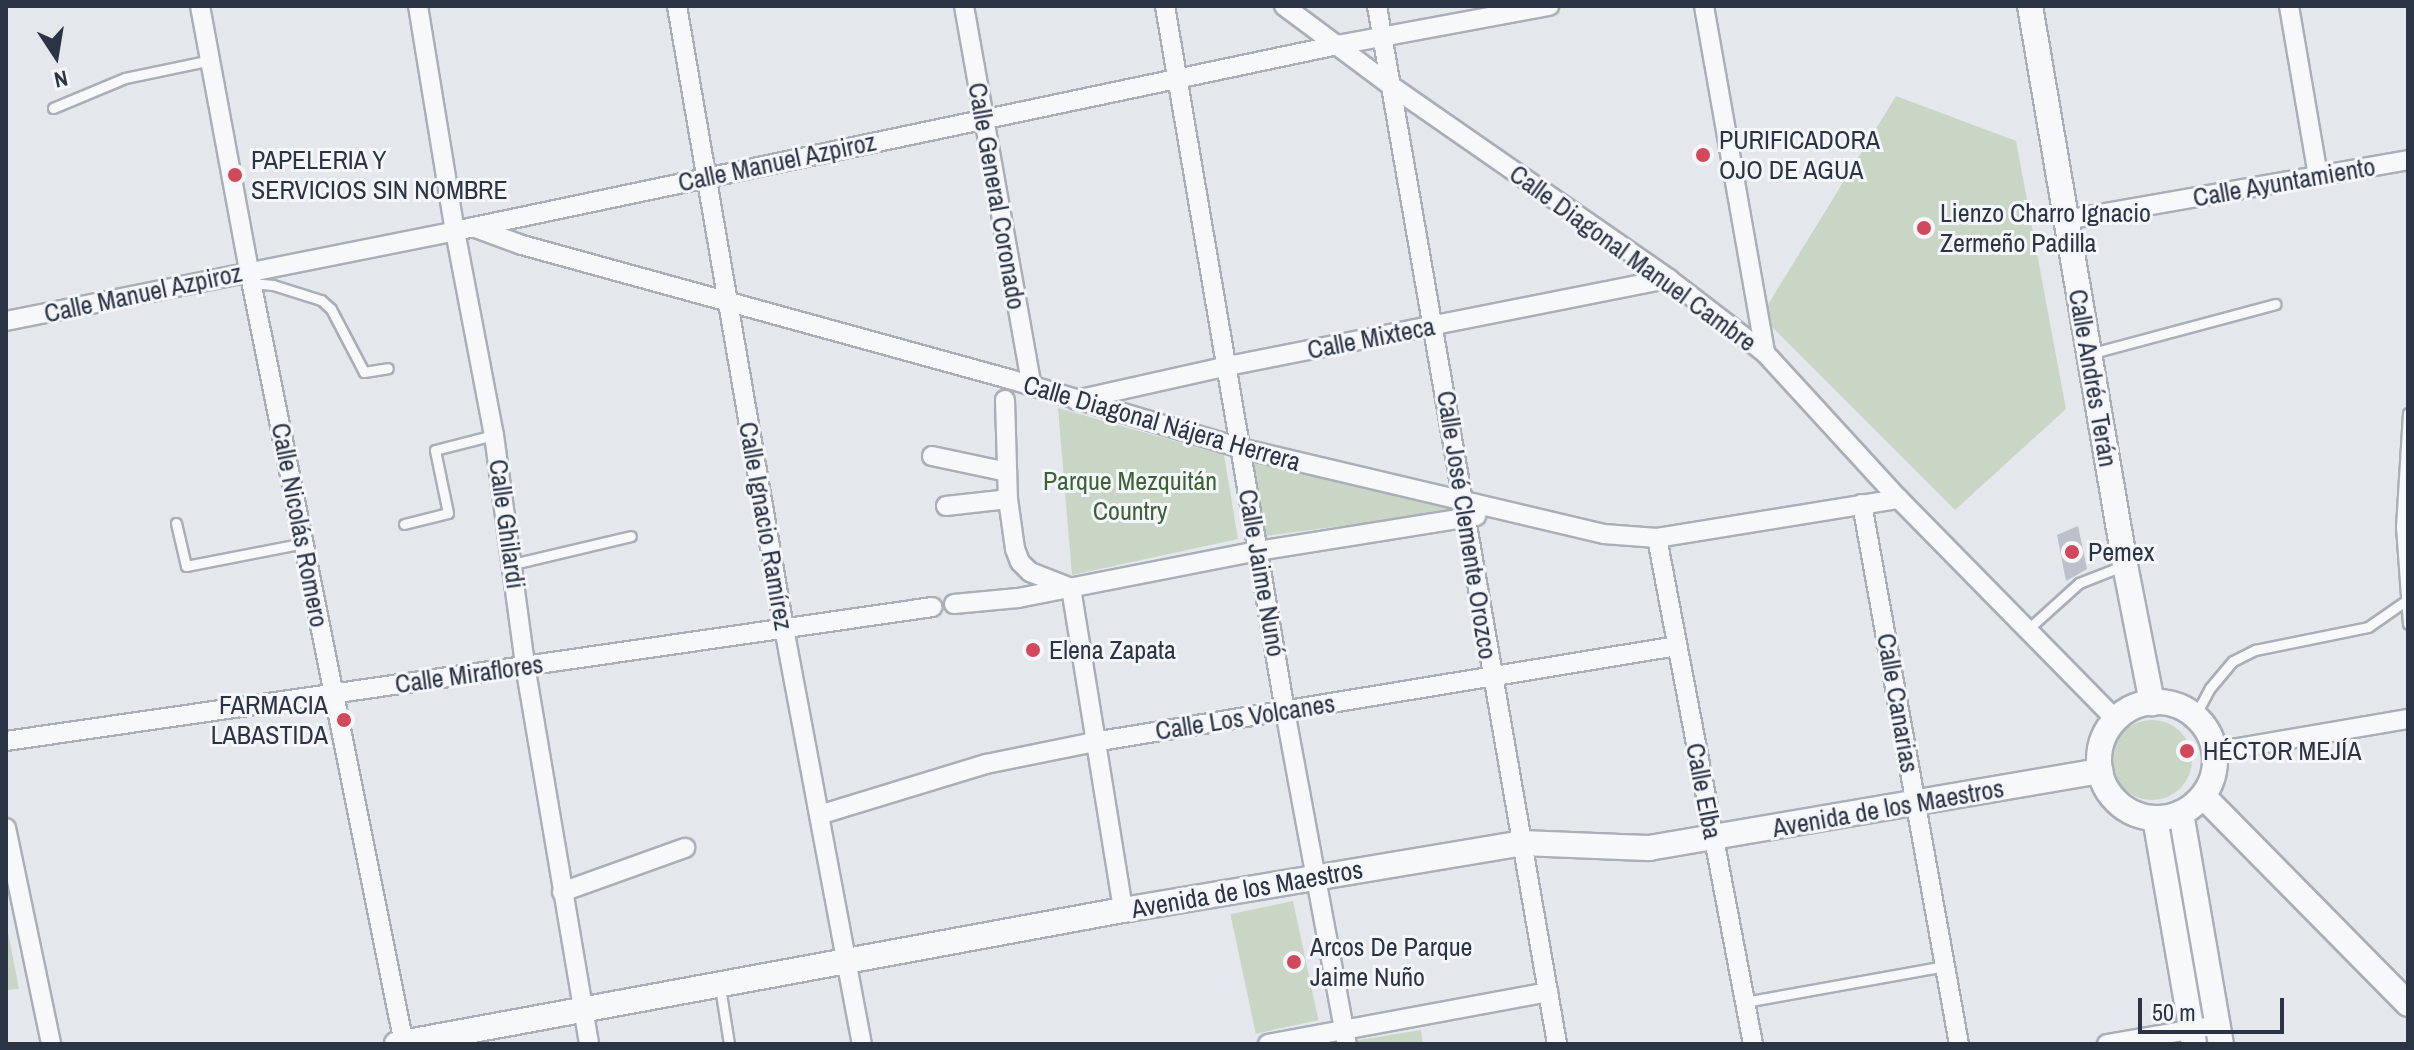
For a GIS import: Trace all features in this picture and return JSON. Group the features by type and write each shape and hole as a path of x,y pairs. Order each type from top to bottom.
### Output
{"street":[{"name":"Calle Nicolás Romero","path":"200,6 250,277 402,1044"},
{"name":"Calle Ghilardi","path":"418,6 464,229 525,665 589,1044"},
{"name":"Calle Ignacio Ramírez","path":"677,6 784,628 862,1044"},
{"name":"Calle General Coronado","path":"964,6 1032,386"},
{"name":"Calle Jaime Nunó","path":"1165,6 1285,711 1346,1037"},
{"name":"Calle Diagonal Manuel Cambre","path":"1284,6 1390,85 1669,279 1765,353 1899,499 2116,720"},
{"name":"Calle José Clemente Orozco","path":"1377,6 1557,1044"},
{"name":"Calle Manuel Azpiroz","path":"6,321 250,277 982,119 1338,45 1549,6"},
{"path":"1704,6 1765,353"},
{"name":"Calle Andrés Terán","path":"2030,6 2125,565 2152,703"},
{"path":"2289,6 2318,175"},
{"name":"Calle Ayuntamiento","path":"2065,220 2408,160"},
{"name":"Calle Diagonal Nájera Herrera","path":"464,229 1464,509 1507,512 1604,534 1657,538 1899,499"},
{"name":"Calle Mixteca","path":"1073,401 1228,366 1669,279"},
{"path":"1005,400 1008,499 1015,549 1020,562 1030,572 1071,588"},
{"path":"932,456 1007,472"},
{"path":"946,506 1008,499"},
{"name":"Calle Canarias","path":"1862,504 1959,1044"},
{"path":"954,604 1018,598 1464,509"},
{"name":"Calle Elba","path":"1657,538 1753,1044"},
{"path":"1071,588 1123,910"},
{"name":"Calle Miraflores","path":"6,741 932,607"},
{"name":"Calle Los Volcanes","path":"819,815 986,764 1094,742 1677,646"},
{"path":"2152,703 2182,708 2195,716 2205,727 2214,752 2213,777 2203,796 2181,813 2155,818 2130,812 2119,804 2110,794 2100,771 2102,743 2116,720 2139,705 2152,703"},
{"path":"2214,752 2408,719"},
{"name":"Avenida de los Maestros","path":"402,1044 719,983 1315,876 1522,843 1649,848 2100,771"},
{"path":"2203,796 2408,1004"},
{"path":"2107,1044 2220,1034 2181,813"},
{"path":"2155,818 2193,1037"},
{"path":"6,828 51,1044"},
{"path":"562,892 685,848"},
{"path":"1268,1044 1346,1037 1548,992"}],"lane":[{"path":"53,108 125,78 211,60"},
{"path":"250,277 321,300 331,309 364,372 388,368"},
{"path":"2089,354 2275,304"},
{"path":"2408,413 2401,526 2404,602 2408,624"},
{"path":"404,524 448,513 435,450 494,435"},
{"path":"176,523 186,566 304,543"},
{"path":"513,564 631,536"},
{"path":"2027,630 2079,583 2125,565"},
{"path":"2195,716 2210,688 2233,661 2255,650 2368,627 2404,602"},
{"path":"1745,1002 1945,966"},
{"path":"719,983 729,1044"}],"green space":[{"name":"Lienzo Charro Ignacio Zermeño Padilla","path":"1896,96 2016,141 2066,409 1955,510 1761,316"},
{"name":"Parque Mezquitán Country","path":"1058,408 1224,455 1238,539 1072,575"},
{"name":"Parque Mezquitán Country","path":"1251,459 1456,503 1458,511 1265,536"},
{"path":"2144,720 2160,720 2181,731 2192,752 2192,768 2181,789 2160,800 2144,800 2130,794 2118,782 2112,768 2112,752 2118,738 2130,726"},
{"path":"1293,901 1318,1020 1256,1034 1230,914"},
{"path":"6,922 19,989 6,990"},
{"path":"1421,1030 1423,1044 1354,1044 1353,1041"}],"building":[{"name":"Pemex","path":"2078,526 2087,569 2066,581 2057,535"}],"place":[{"name":"PURIFICADORA OJO DE AGUA","path":"1703,155"},
{"name":"PAPELERIA Y SERVICIOS SIN NOMBRE","path":"235,175"},
{"name":"Lienzo Charro Ignacio Zermeño Padilla","path":"1924,228"},
{"name":"Pemex","path":"2072,552"},
{"name":"Elena Zapata","path":"1033,650"},
{"name":"FARMACIA LABASTIDA","path":"344,720"},
{"name":"HÉCTOR MEJÍA","path":"2187,751"},
{"name":"Arcos De Parque Jaime Nuño","path":"1294,962"}]}
